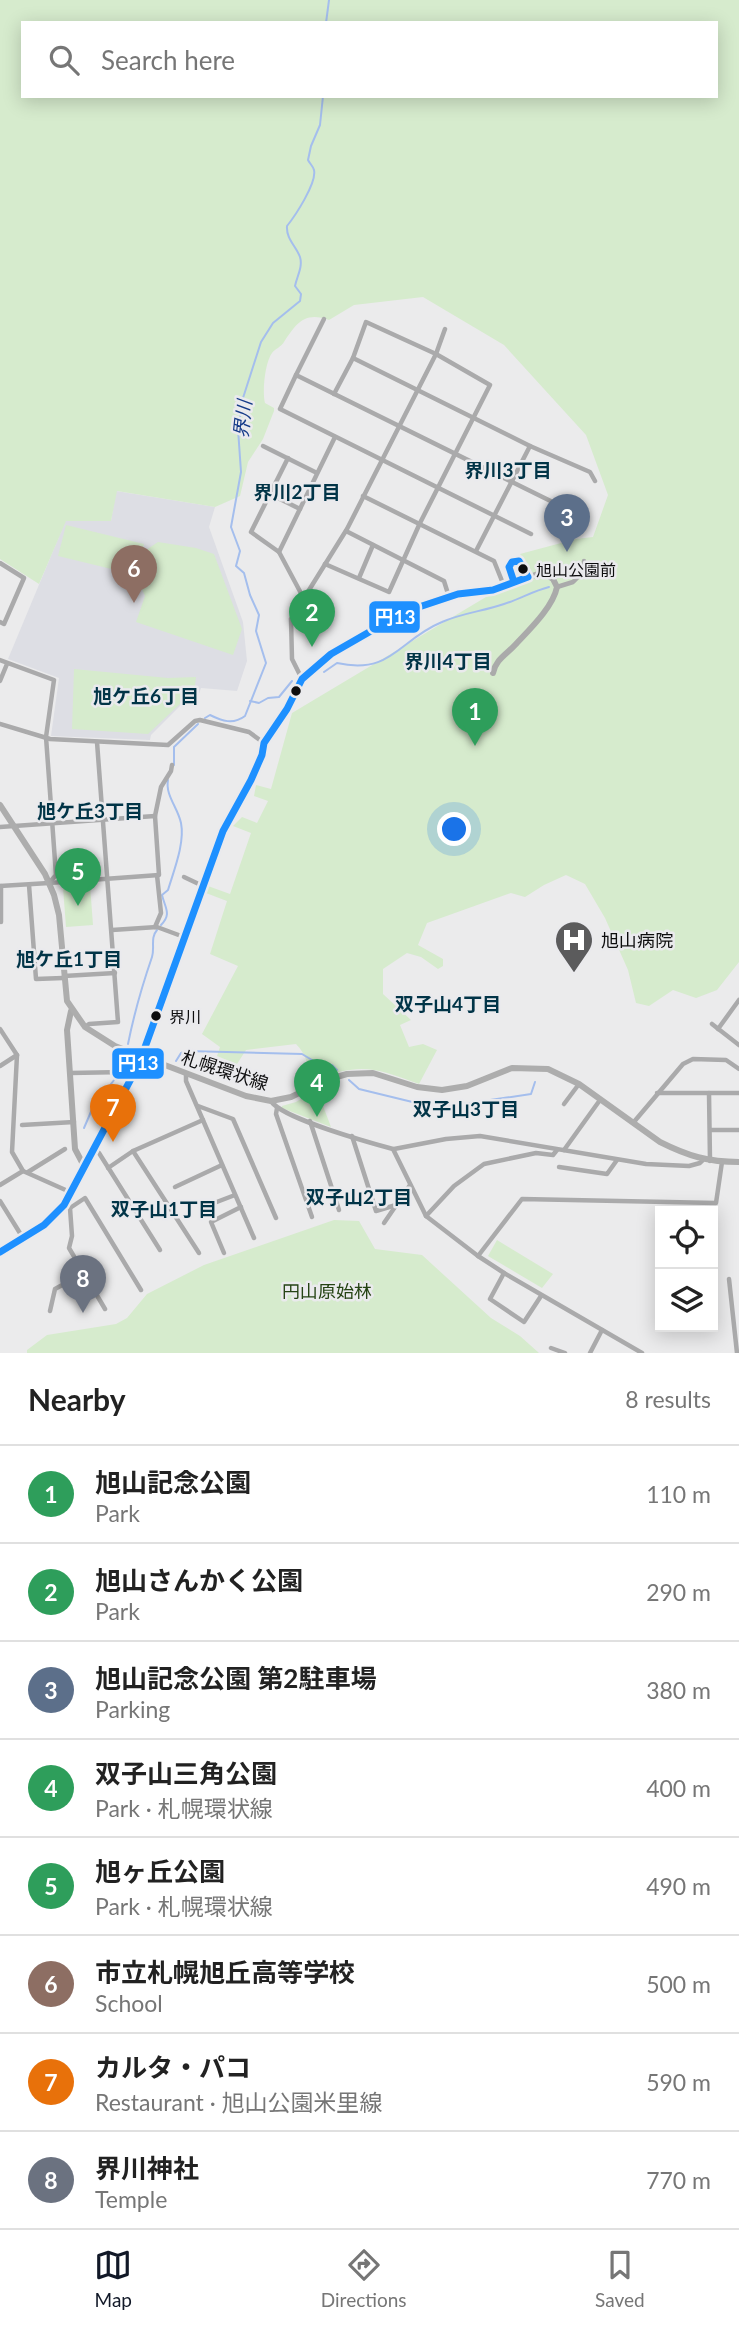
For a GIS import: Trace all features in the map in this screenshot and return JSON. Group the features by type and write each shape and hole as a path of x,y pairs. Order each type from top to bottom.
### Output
{"main road":[{"name":"札幌環状線","path":"0,805 49,883 57,905 66,1002 85,1027 115,1046 246,1096 271,1101 291,1097 335,1076 359,1072 384,1076 428,1090 442,1090 467,1086 512,1068 537,1067 559,1073 579,1084 660,1142 706,1161 739,1162"},
{"path":"0,1252 44,1225 67,1207 70,1192 142,1056"}],"street":[{"path":"324,319 280,410 531,534"},
{"path":"325,564 389,592 491,386 436,354 366,323 353,358 334,394"},
{"path":"302,679 292,659 289,628 294,612 346,531 436,354 445,329"},
{"path":"353,358 530,446 590,472 595,481"},
{"path":"296,375 583,517"},
{"path":"279,552 335,437"},
{"path":"263,446 317,473"},
{"path":"476,551 530,446"},
{"path":"288,458 251,531 279,552 303,598"},
{"path":"270,494 300,509"},
{"path":"363,496 494,561 504,586"},
{"path":"346,531 443,581 449,597"},
{"path":"359,578 373,545"},
{"path":"557,587 577,580 584,571 584,561"},
{"path":"0,563 24,578 4,624 0,622"},
{"path":"142,1056 223,831 251,780 264,743 287,709 302,679 331,654 404,612 449,597 504,586 538,574 547,575 557,587 554,599 517,644 498,659 493,673"},
{"path":"0,660 54,680 46,737 56,875 49,883"},
{"path":"0,681 7,664"},
{"path":"0,724 50,739 168,745 195,721 200,720 249,732 264,743"},
{"path":"85,1027 89,1024 118,1022 97,742"},
{"path":"155,927 161,913 155,816 161,787 172,765"},
{"path":"0,827 155,816"},
{"path":"1,922 0,886 157,875"},
{"path":"184,877 202,887"},
{"path":"29,884 36,979 115,973"},
{"path":"112,930 155,927 184,937"},
{"path":"718,1029 739,1000"},
{"path":"72,1011 67,1030 75,1149 84,1166"},
{"path":"712,1024 739,1045"},
{"path":"0,1029 17,1055 12,1152 25,1172 70,1192"},
{"path":"0,1066 17,1055"},
{"path":"633,1123 683,1064 693,1059 726,1060 739,1069"},
{"path":"71,1073 125,1072 133,1075"},
{"path":"186,1073 186,1080 254,1238"},
{"path":"564,1104 579,1084"},
{"path":"657,1093 739,1093"},
{"path":"271,1101 277,1108 310,1121 393,1149 469,1136 500,1138 646,1164 689,1166 706,1161 711,1130 709,1093"},
{"path":"564,1151 600,1100"},
{"path":"197,1105 233,1119 276,1218"},
{"path":"277,1108 276,1114 312,1217"},
{"path":"108,1168 133,1151 203,1120"},
{"path":"310,1121 339,1210"},
{"path":"22,1125 74,1122"},
{"path":"711,1130 739,1130"},
{"path":"352,1136 376,1211 396,1205"},
{"path":"93,1148 160,1250"},
{"path":"0,1185 65,1149"},
{"path":"393,1149 426,1216 504,1273 642,1353"},
{"path":"426,1216 454,1186 485,1164 536,1153 553,1155 557,1150"},
{"path":"133,1151 199,1253"},
{"path":"559,1167 607,1174 617,1160"},
{"path":"478,1256 522,1199 716,1203 722,1162"},
{"path":"175,1187 222,1165"},
{"path":"384,1223 410,1185"},
{"path":"201,1208 235,1195"},
{"path":"105,1309 69,1248 72,1236 67,1207 85,1198 141,1290"},
{"path":"0,1202 23,1238"},
{"path":"224,1253 211,1222 241,1207"},
{"path":"50,1311 55,1289 84,1273"},
{"path":"504,1273 490,1299 524,1322 541,1296"},
{"path":"729,1279 737,1353"},
{"path":"730,1291 739,1290"},
{"path":"590,1353 602,1330"},
{"path":"551,1348 565,1353"}],"shaded area":[{"path":"116,491 215,507 209,527 243,622 247,661 237,691 201,688 195,706 182,704 151,735 150,740 51,736 59,678 8,659 66,520 111,521"}],"green space":[{"path":"0,0 739,0 739,962 717,990 696,998 673,990 649,1006 636,1003 628,970 605,918 585,884 566,875 525,897 511,893 427,923 418,945 443,959 443,966 438,969 421,957 407,953 383,969 383,994 411,1020 400,1025 409,1047 423,1044 437,1050 419,1084 368,1069 344,1071 315,1080 305,1056 296,1044 246,1050 237,1064 217,1056 220,1047 202,1034 238,966 210,954 227,901 206,893 208,886 230,894 251,833 233,826 242,817 257,823 268,801 254,796 256,785 271,789 292,713 486,597 500,592 526,562 520,554 593,537 608,495 586,435 504,345 423,297 354,305 329,320 307,318 297,325 270,357 264,398 265,403 274,408 274,411 263,439 248,462 240,496 215,507 117,491 111,521 66,521 39,584 0,559"},
{"path":"66,525 144,544 136,575 58,556"},
{"path":"158,542 214,554 242,629 233,655 136,622 145,596 142,589 136,588 146,550"},
{"path":"74,669 168,678 196,677 193,703 182,702 148,734 72,729"},
{"path":"90,885 93,925 66,927 63,887"},
{"path":"317,1090 331,1127 282,1108"},
{"name":"円山原始林","path":"334,1220 359,1221 375,1249 422,1255 491,1318 520,1336 539,1353 27,1353 27,1350 47,1335 116,1324 127,1318 147,1294 204,1265"},
{"path":"497,1240 553,1274 542,1288 488,1256"}],"waterway":[{"name":"界川","path":"326,21 329,0"},
{"name":"界川","path":"205,718 210,715 232,721 245,716 266,663 256,631 259,615 244,573 236,566 240,551 231,527 241,472 238,429 243,398 261,342 273,323 300,301 301,294 295,286 301,261 288,235 287,226 305,199 314,176 314,170 308,160 320,125 323,98"},
{"path":"324,672 337,663 355,665 383,660 427,629 442,622 504,604 549,587"},
{"path":"250,701 259,703 268,698 279,697 292,681"},
{"name":"界川","path":"174,765 174,747 198,724"},
{"name":"界川","path":"161,925 167,914 162,895 168,890 182,839 181,823 168,791 168,780"},
{"name":"界川","path":"128,1044 157,930"},
{"path":"176,1061 181,1053 187,1051 302,1054 317,1063 332,1065 337,1070"},
{"name":"界川","path":"119,1069 123,1056"},
{"name":"界川","path":"84,1128 93,1107 118,1075"},
{"path":"349,1080 359,1089 437,1108 531,1094 535,1082"}],"transit line":[{"name":"円13","path":"0,1252 44,1225 64,1205 133,1075 223,831 251,780 264,743 287,709 302,679 331,654 404,612 458,594 493,590 528,577 519,561 512,562 509,567 514,582"}],"place":[{"name":"旭山記念公園 第2駐車場","path":"567,552"},
{"name":"旭山公園前","path":"523,569"},
{"name":"市立札幌旭丘高等学校","path":"134,603"},
{"name":"旭山さんかく公園","path":"312,647"},
{"name":"旭山記念公園","path":"475,746"},
{"name":"旭ヶ丘公園","path":"78,906"},
{"name":"旭山病院","path":"574,974"},
{"name":"界川","path":"156,1016"},
{"name":"双子山三角公園","path":"317,1117"},
{"name":"カルタ・パコ","path":"113,1142"},
{"name":"界川神社","path":"83,1313"}],"district":[{"name":"界川3丁目","path":"508,469"},
{"name":"界川2丁目","path":"297,491"},
{"name":"界川4丁目","path":"448,660"},
{"name":"旭ケ丘6丁目","path":"146,695"},
{"name":"旭ケ丘3丁目","path":"90,810"},
{"name":"旭ケ丘1丁目","path":"69,958"},
{"name":"双子山4丁目","path":"448,1003"},
{"name":"双子山3丁目","path":"466,1108"},
{"name":"双子山2丁目","path":"359,1196"},
{"name":"双子山1丁目","path":"164,1208"}]}
